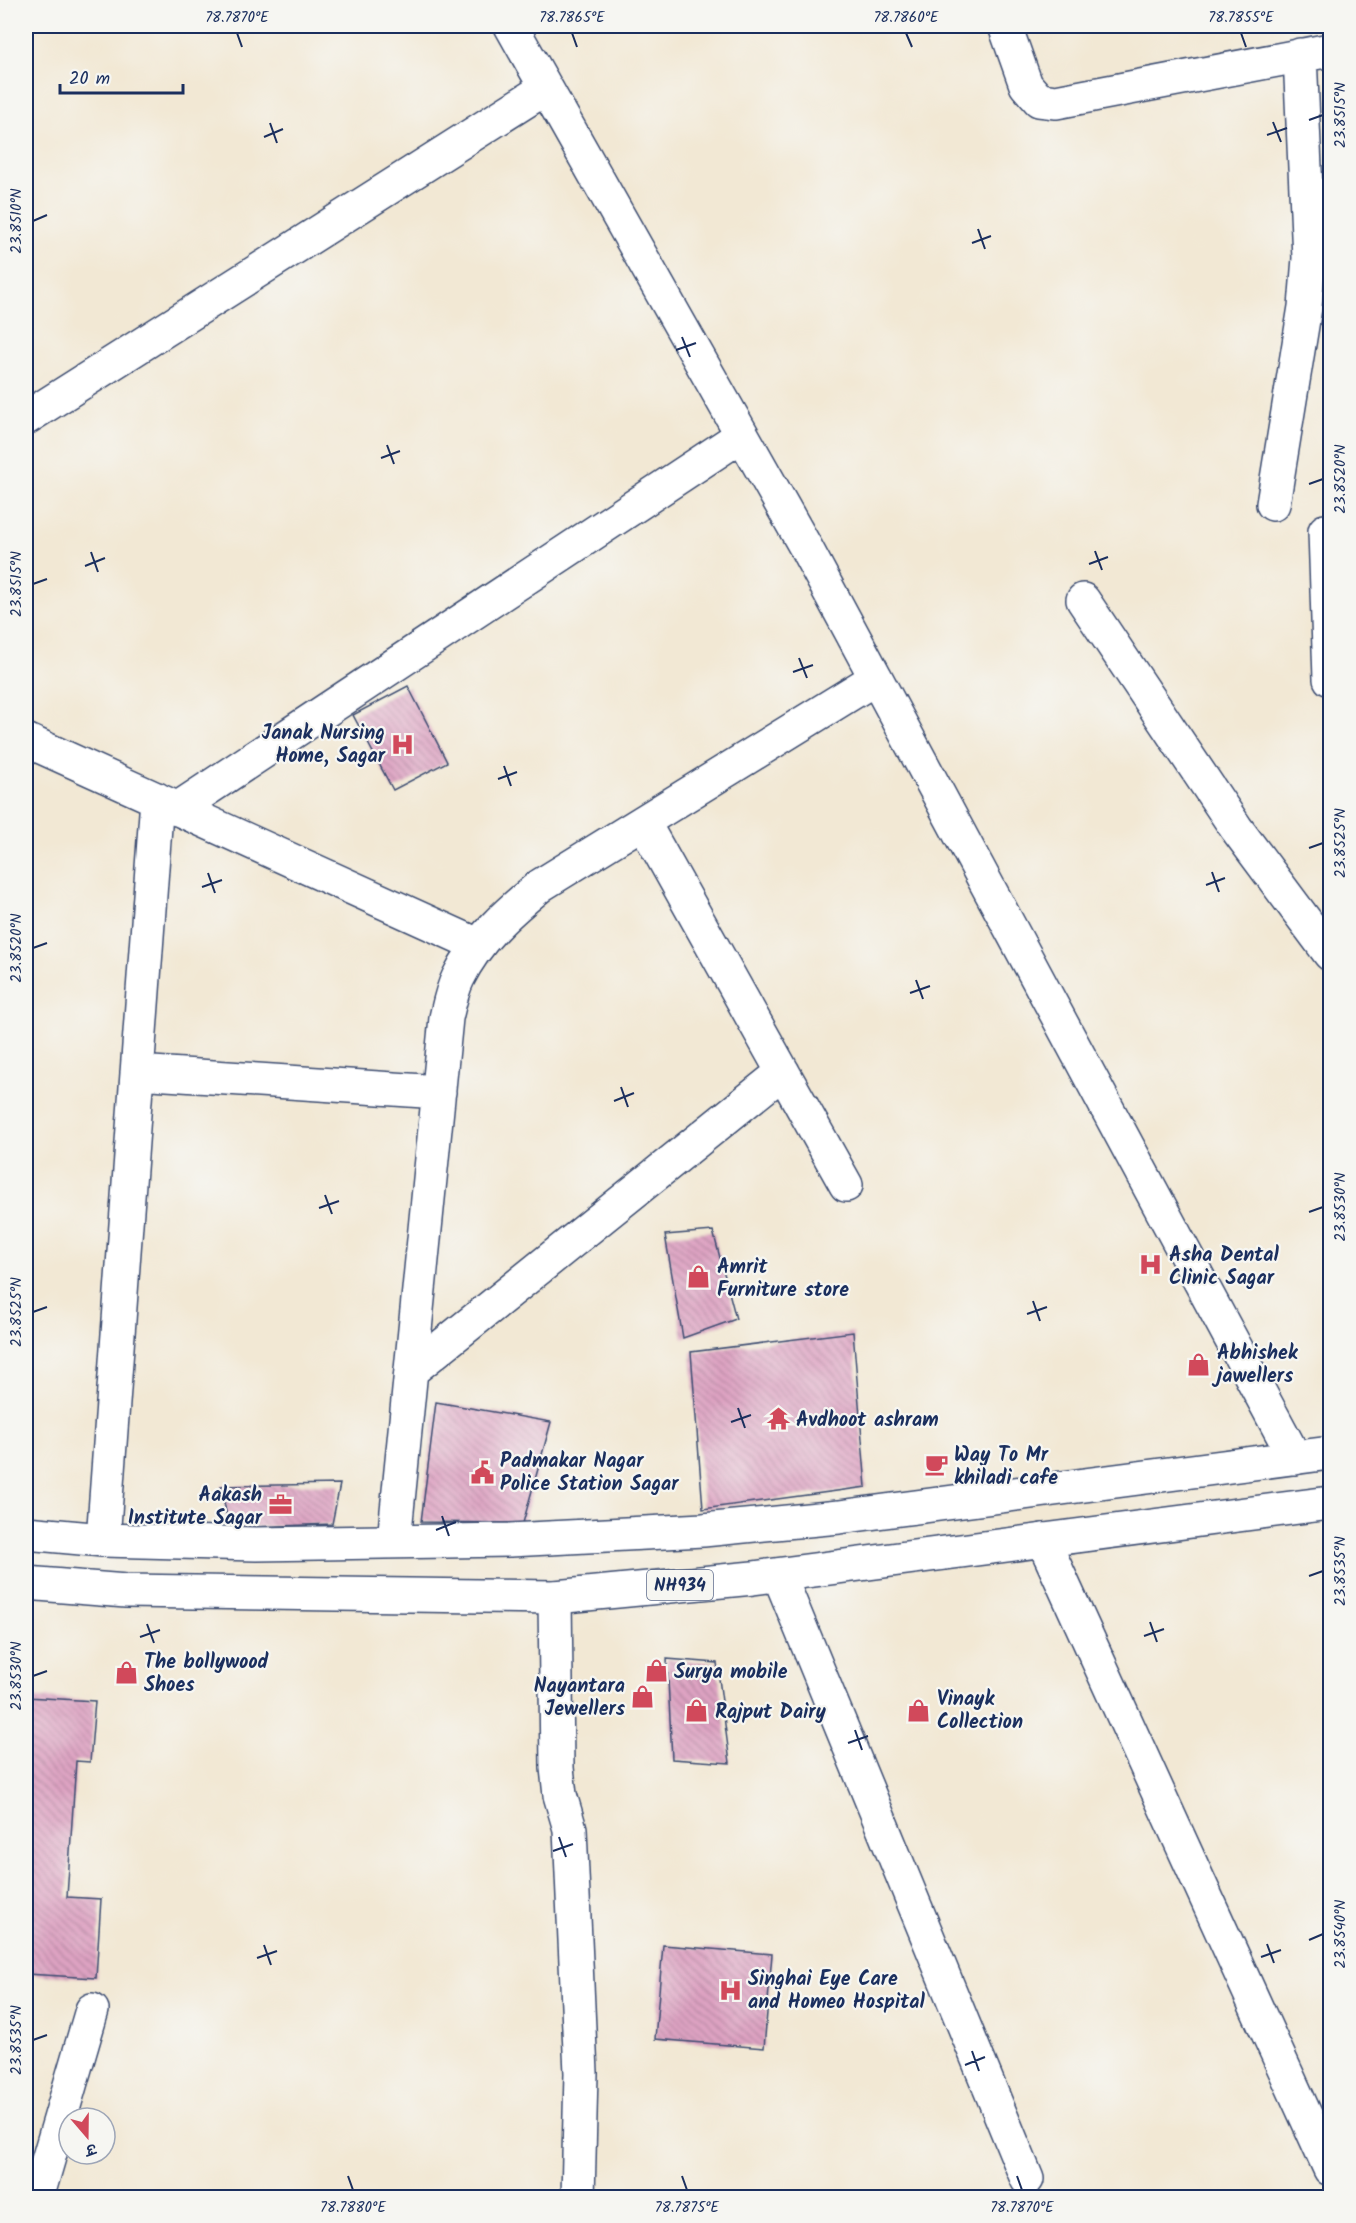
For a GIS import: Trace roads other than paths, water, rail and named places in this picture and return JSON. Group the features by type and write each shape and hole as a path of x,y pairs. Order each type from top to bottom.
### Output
{"main road":[{"path":"511,26 876,678 1294,1458"},
{"path":"1005,26 1026,85 1039,100 1056,102 1315,52 1309,258 1305,307 1273,504"},
{"path":"26,418 546,88"},
{"path":"167,804 742,435"},
{"path":"1324,531 1330,679"},
{"path":"1083,600 1236,828 1330,954"},
{"path":"394,1541 446,1018 457,979 478,945 503,915 541,885 876,678"},
{"path":"26,740 478,945"},
{"path":"103,1540 137,1072 167,804"},
{"path":"643,822 846,1185"},
{"path":"137,1072 439,1092"},
{"path":"411,1371 783,1072"},
{"path":"26,1533 103,1540 256,1544 510,1540 714,1529 839,1517 1330,1453"},
{"name":"NH934","path":"26,1583 126,1591 555,1597 779,1575 1330,1503"},
{"path":"1043,1540 1330,2169"},
{"path":"779,1575 1027,2179"},
{"path":"555,1597 557,1768 560,1795 570,1829 581,2073 578,2198"},
{"path":"37,2198 92,2010"}],"place":[{"name":"Janak Nursing Home, Sagar","path":"403,744"},
{"name":"Asha Dental Clinic Sagar","path":"1151,1265"},
{"name":"Amrit Furniture store","path":"699,1277"},
{"name":"Abhishek jawellers","path":"1199,1364"},
{"name":"Avdhoot ashram","path":"778,1419"},
{"name":"Way To Mr khiladi cafe","path":"936,1465"},
{"name":"Padmakar Nagar Police Station Sagar","path":"482,1472"},
{"name":"Aakash Institute Sagar","path":"280,1505"},
{"name":"Surya mobile","path":"656,1671"},
{"name":"The bollywood Shoes","path":"126,1673"},
{"name":"Nayantara Jewellers","path":"643,1697"},
{"name":"Vinayk Collection","path":"919,1710"},
{"name":"Rajput Dairy","path":"697,1711"},
{"name":"Singhai Eye Care and Homeo Hospital","path":"730,1990"}]}
